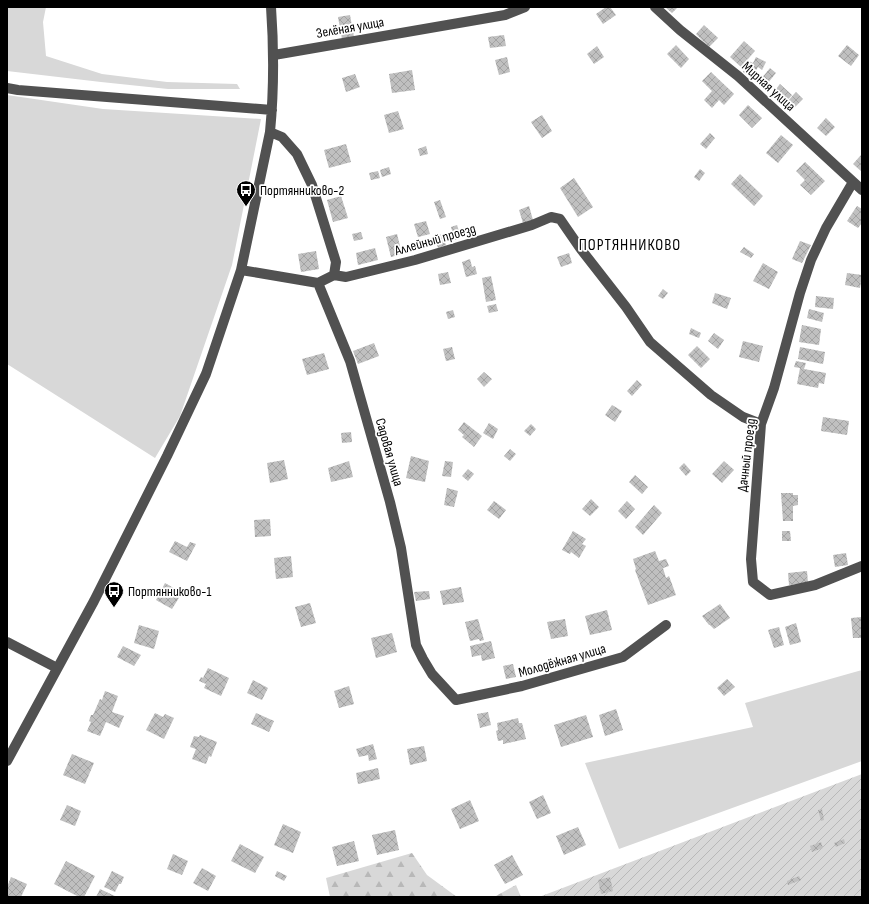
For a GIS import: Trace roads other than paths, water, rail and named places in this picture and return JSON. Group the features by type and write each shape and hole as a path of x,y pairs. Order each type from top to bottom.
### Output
{"street":[{"path":"7,761 87,614 164,463 206,374 241,270 270,132 274,55 271,7"},
{"name":"Зелёная улица","path":"274,55 505,15 525,7"},
{"name":"Мирная улица","path":"655,7 680,30 738,76 862,190"},
{"path":"7,88 272,110"},
{"path":"270,132 282,136 297,154 312,185 336,262 334,275"},
{"name":"Дачный проезд","path":"853,182 826,228 811,260 800,293 774,388 761,424 751,559 753,582 770,595 815,585 862,566"},
{"name":"Аллейный проезд","path":"318,283 334,275 346,277 407,262 532,225 551,217 560,219 580,248 626,307 650,342 712,396 743,418 761,424"},
{"path":"241,270 318,283"},
{"name":"Садовая улица","path":"318,283 350,361 390,502 401,548 416,646 432,674 456,700"},
{"name":"Молодёжная улица","path":"456,700 522,686 623,657 666,625"},
{"path":"7,642 57,668"}],"place":[{"name":"Портянниково-2","path":"246,207"},
{"name":"Портянниково-1","path":"114,608"}],"district":[{"name":"ПОРТЯННИКОВО","path":"630,244"}]}
